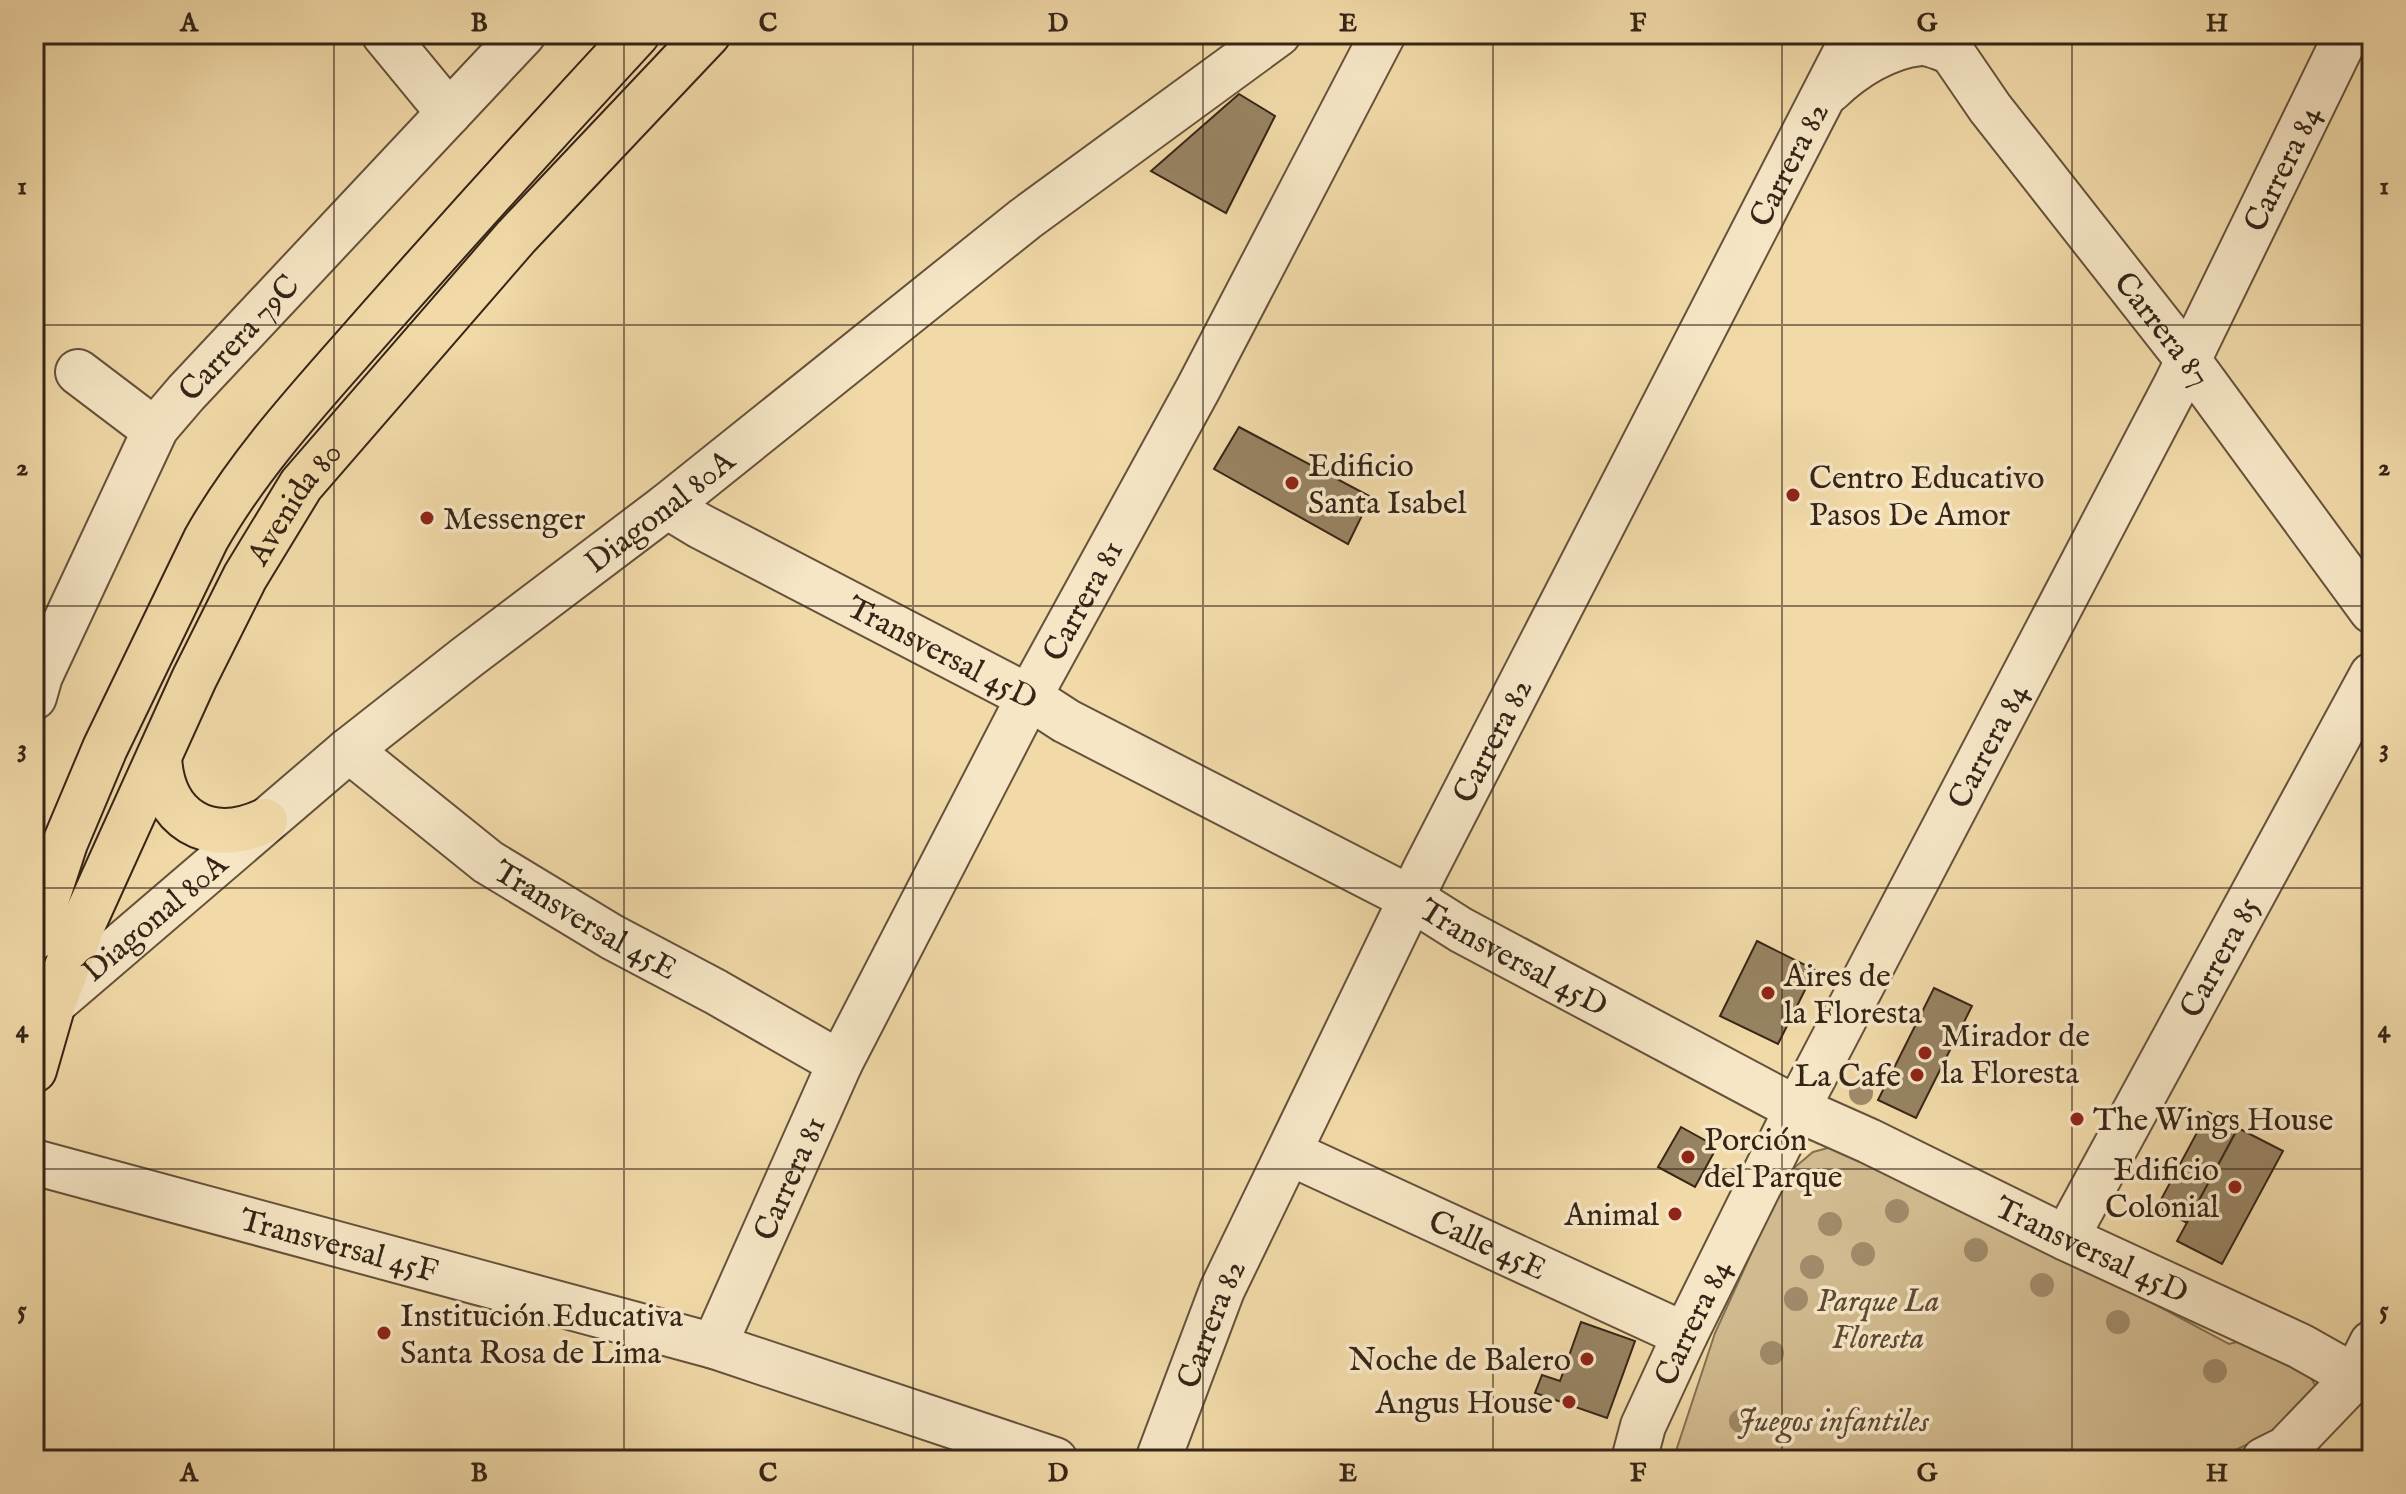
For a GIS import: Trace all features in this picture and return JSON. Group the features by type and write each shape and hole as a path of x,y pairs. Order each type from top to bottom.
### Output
{"main road":[{"name":"Avenida 80","path":"34,938 65,843 105,748 224,508 319,388 503,179 637,34"},
{"name":"Avenida 80","path":"34,1070 44,1011 194,679 245,577 301,485 516,237 708,34"},
{"path":"159,757 160,778 168,798 183,815 201,827 223,832 245,830 265,821"}],"street":[{"path":"384,34 449,113"},
{"name":"Carrera 79C","path":"34,697 40,676 156,428 523,34"},
{"name":"Diagonal 80A","path":"44,1011 349,750 667,506 1025,219 1278,34"},
{"name":"Carrera 81","path":"714,1346 840,1063 1029,697 1198,389 1383,34"},
{"name":"Carrera 82","path":"1158,1460 1222,1290 1412,899 1855,34"},
{"name":"Carrera 84","path":"1634,1460 1643,1426 1685,1335 1797,1109 2188,360 2347,34"},
{"name":"Carrera 87","path":"1819,100 1846,75 1878,55 1922,43 1948,43 1990,108 2188,360 2372,611"},
{"path":"78,372 156,428"},
{"name":"Transversal 45D","path":"667,506 1029,697 1066,721 1412,899 1461,930 1797,1109 2300,1346 2366,1368"},
{"name":"Carrera 85","path":"2066,1238 2372,675"},
{"name":"Transversal 45E","path":"349,750 488,862 612,937 840,1063"},
{"name":"Calle 45E","path":"1290,1153 1685,1335"},
{"name":"Transversal 45F","path":"34,1162 714,1346 1055,1460"},
{"path":"2280,1456 2366,1368"}],"green space":[{"name":"Parque La Floresta","path":"1846,1143 1894,1165 2229,1344 2261,1336 2305,1368 2318,1390 2308,1415 2215,1460 1673,1460 1715,1333 1788,1173 1813,1152"}],"building":[{"path":"1239,94 1275,116 1226,213 1151,171"},
{"name":"Edificio Santa Isabel","path":"1239,427 1371,497 1348,544 1214,469"},
{"name":"Aires de la Floresta","path":"1757,941 1815,970 1778,1044 1720,1016"},
{"name":"Mirador de la Floresta","path":"1934,988 1972,1006 1916,1118 1878,1100"},
{"path":"2208,1112 2238,1128 2187,1223 2157,1207"},
{"name":"Porción del Parque","path":"1681,1127 1717,1147 1695,1187 1658,1167"},
{"name":"Edificio Colonial","path":"2238,1128 2283,1151 2222,1264 2177,1241"},
{"path":"1581,1322 1635,1341 1607,1418 1535,1393 1542,1375 1560,1381"}],"place":[{"name":"Edificio Santa Isabel","path":"1292,483"},
{"name":"Centro Educativo Pasos De Amor","path":"1793,495"},
{"name":"Messenger","path":"427,518"},
{"name":"Aires de la Floresta","path":"1768,993"},
{"name":"Mirador de la Floresta","path":"1925,1053"},
{"name":"La Cafe","path":"1917,1075"},
{"name":"The Wings House","path":"2077,1119"},
{"name":"Porción del Parque","path":"1688,1157"},
{"name":"Edificio Colonial","path":"2235,1187"},
{"name":"Animal","path":"1675,1214"},
{"name":"Institución Educativa Santa Rosa de Lima","path":"384,1333"},
{"name":"Noche de Balero","path":"1587,1359"},
{"name":"Angus House","path":"1569,1402"}],"park label":[{"name":"Juegos infantiles","path":"1833,1420"}]}
